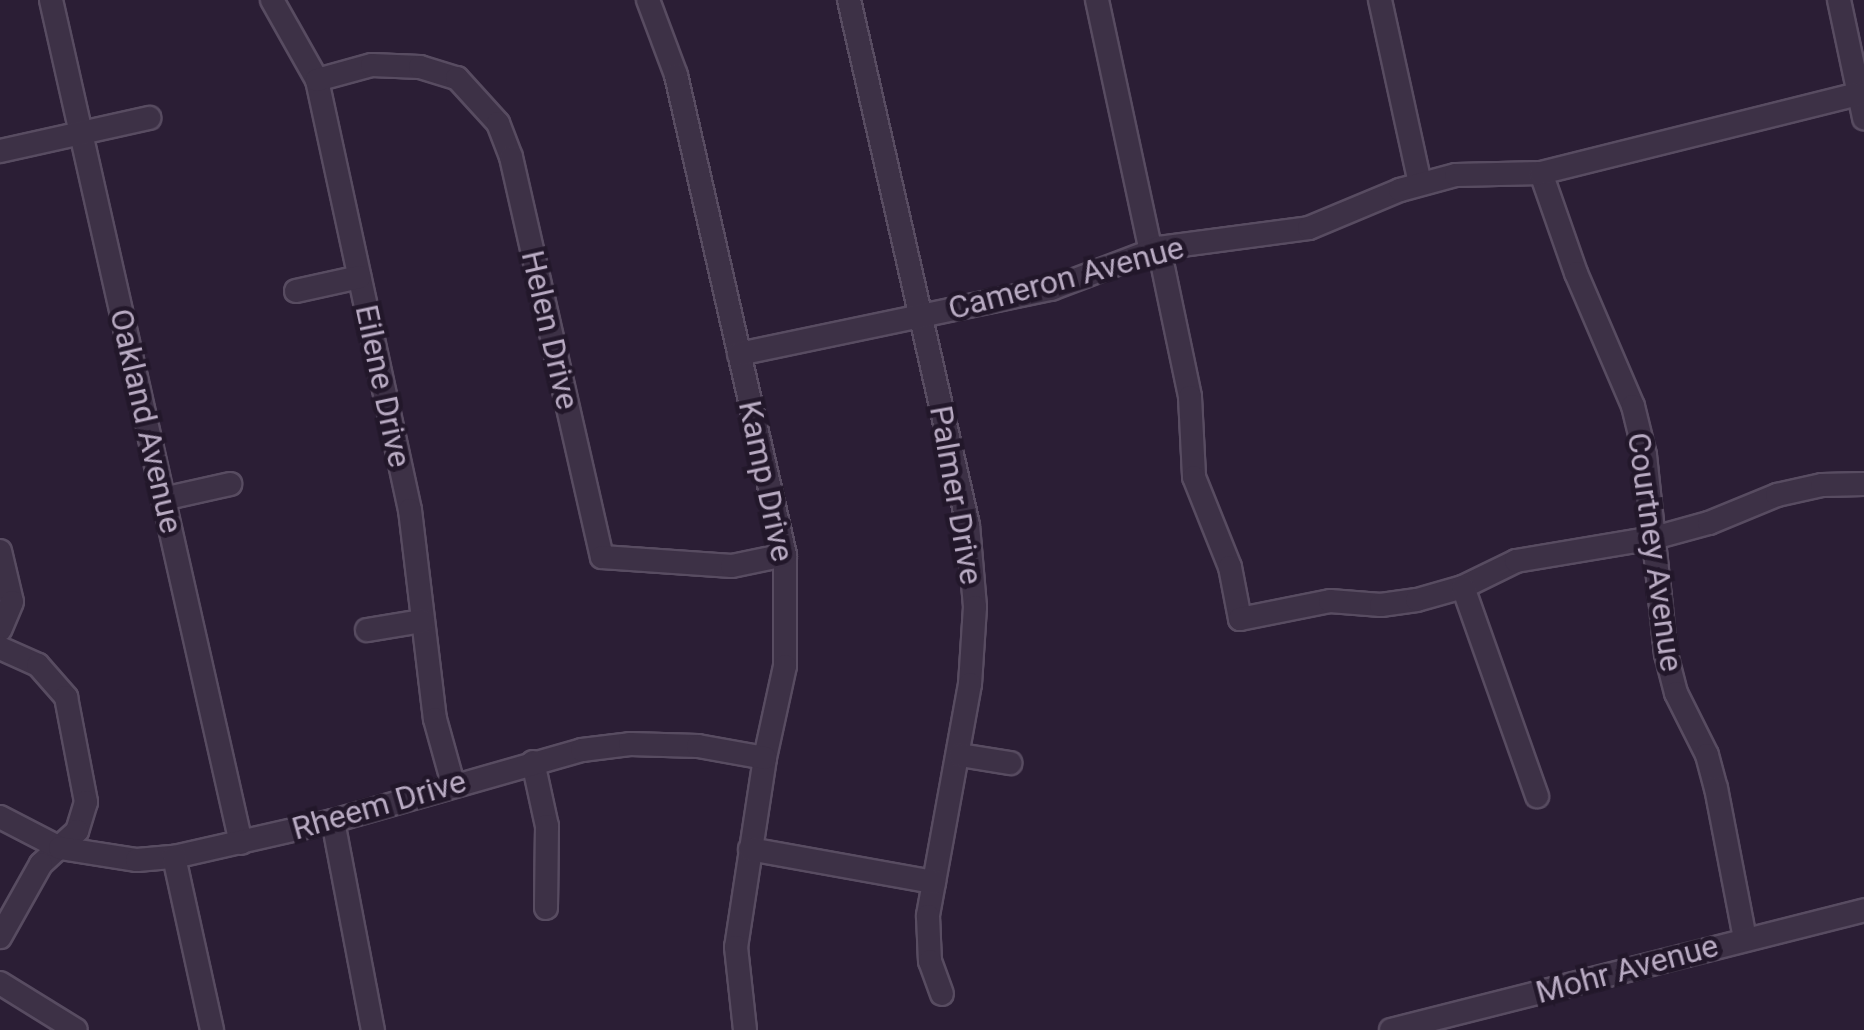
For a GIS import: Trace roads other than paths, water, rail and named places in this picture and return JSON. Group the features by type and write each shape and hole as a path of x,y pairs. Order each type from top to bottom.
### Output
{"street":[{"name":"Oakland Avenue","path":"52,0 241,842"},
{"name":"Eilene Drive","path":"272,0 317,80 410,510 435,719 454,784"},
{"name":"Kamp Drive","path":"648,0 676,75 786,555 785,666 765,758 736,947 744,1030"},
{"name":"Palmer Drive","path":"849,0 968,525 975,607 960,755 928,916 930,960 942,994"},
{"path":"1097,0 1190,396 1194,477 1230,567 1240,619 1330,601 1381,604 1417,600 1464,587 1534,556 1654,538 1709,523 1777,495 1822,485 1864,484"},
{"path":"1380,0 1420,184"},
{"path":"1838,0 1864,118"},
{"name":"Helen Drive","path":"317,80 372,65 420,66 456,78 498,122 511,157 602,557 732,566 786,555"},
{"name":"Cameron Avenue","path":"738,354 1051,289 1155,250 1310,228 1420,184 1456,176 1541,173 1858,94"},
{"path":"0,151 149,118"},
{"name":"Courtney Avenue","path":"1541,173 1576,273 1634,406 1645,455 1666,654 1676,694 1712,771 1746,938"},
{"path":"296,292 359,277"},
{"path":"163,499 230,484"},
{"path":"0,550 12,602 0,630"},
{"path":"1464,587 1537,796"},
{"path":"367,630 422,621"},
{"path":"0,648 38,665 66,697 86,802 76,831 41,864 0,936"},
{"name":"Rheem Drive","path":"0,817 60,848 137,860 174,857 333,821 533,762 630,744 698,746 765,758"},
{"path":"960,755 1010,764"},
{"path":"533,762 548,826 546,908"},
{"path":"333,821 373,1030"},
{"path":"750,849 934,882"},
{"path":"174,857 212,1030"},
{"name":"Mohr Avenue","path":"1391,1030 1864,910"},
{"path":"0,984 76,1030"}]}
